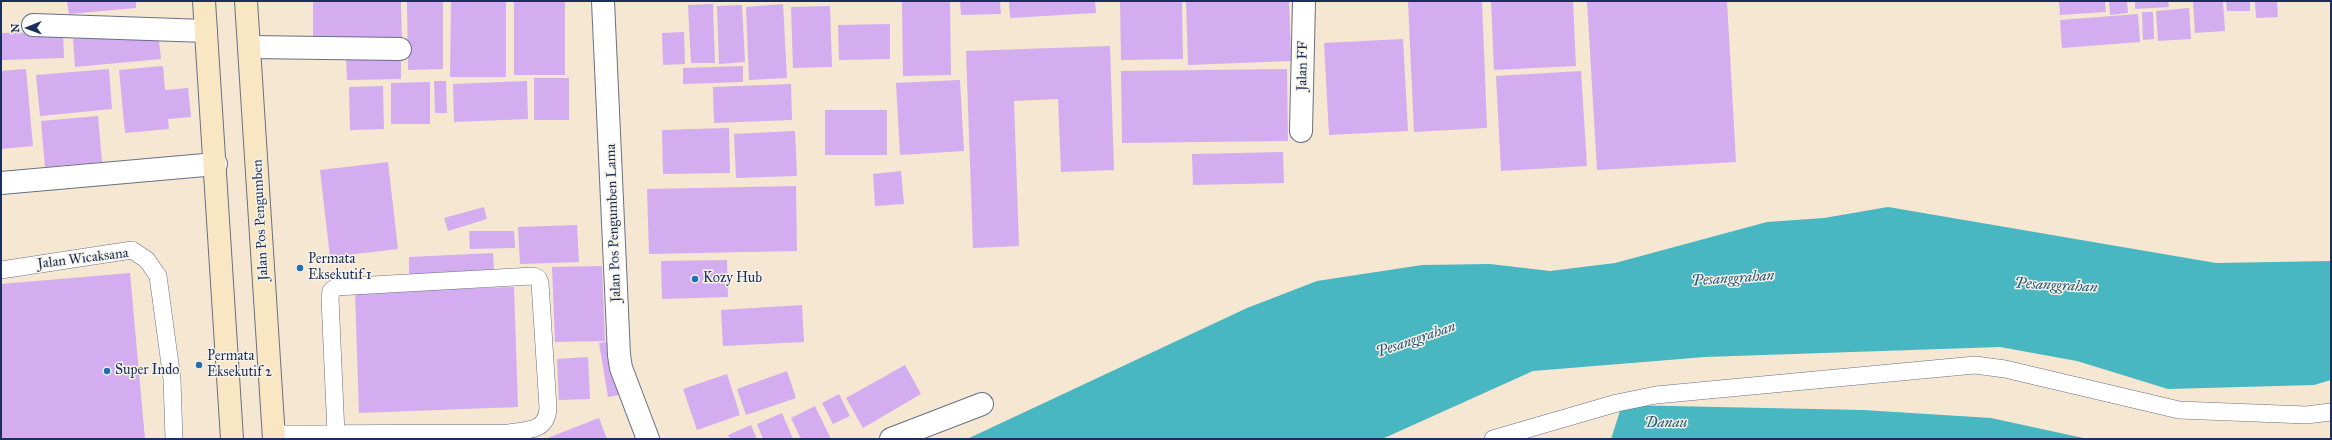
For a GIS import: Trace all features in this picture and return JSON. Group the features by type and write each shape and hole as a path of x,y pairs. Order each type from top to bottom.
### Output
{"main road":[{"path":"204,1 216,164 232,439"},
{"name":"Jalan Pos Pengumben","path":"246,1 274,437"}],"street":[{"name":"Jalan Pos Pengumben Lama","path":"603,1 619,355 630,392 648,439"},
{"name":"Jalan FF","path":"1301,131 1304,1"},
{"path":"33,25 206,31"},
{"path":"250,47 400,49"},
{"path":"1,183 216,164"},
{"path":"891,439 982,404"}],"lane":[{"name":"Jalan Wicaksana","path":"1,270 132,250 147,260 158,276 172,379 174,439"},
{"path":"274,437 336,434 509,433 536,429 542,426 548,416 548,408 540,283 538,278 533,276 336,287 331,291 330,298 336,434"},
{"path":"1493,439 1618,403 1656,395 1975,365 2005,369 2179,410 2306,415 2331,412"}],"water":[{"name":"Pesanggrahan","path":"1888,207 2216,263 2331,261 2331,380 2314,385 2168,389 2077,361 2000,347 1705,357 1533,371 1382,439 967,439 1247,308 1317,281 1422,265 1490,264 1550,271 1615,263 1767,222 1824,218"},
{"name":"Danau","path":"1622,405 1863,410 1991,418 2088,439 1611,439"}],"building":[{"path":"67,1 136,1 136,8 69,14"},
{"path":"313,1 401,1 402,44 313,46"},
{"path":"407,1 443,1 443,69 408,70"},
{"path":"451,1 506,1 506,77 450,77"},
{"path":"514,1 565,1 565,75 514,75"},
{"path":"902,1 950,1 951,75 903,76"},
{"path":"960,1 1000,1 1001,14 961,15"},
{"path":"1009,1 1095,1 1096,13 1010,18"},
{"path":"1120,1 1182,1 1183,59 1121,60"},
{"path":"1186,1 1289,1 1291,61 1188,65"},
{"path":"1408,1 1482,1 1487,128 1414,132"},
{"path":"1491,1 1573,1 1576,66 1494,70"},
{"path":"1587,1 1727,1 1736,162 1597,170"},
{"path":"2059,1 2105,1 2106,12 2060,15"},
{"path":"2109,1 2127,1 2128,13 2110,15"},
{"path":"2135,1 2168,1 2169,7 2135,9"},
{"path":"2193,1 2223,1 2225,31 2195,33"},
{"path":"2226,1 2250,1 2250,11 2227,11"},
{"path":"2255,1 2277,1 2278,17 2256,18"},
{"path":"713,4 715,63 691,63 688,5"},
{"path":"783,4 787,78 749,80 746,7"},
{"path":"742,5 745,62 719,64 717,6"},
{"path":"830,6 832,67 793,68 791,7"},
{"path":"2189,8 2191,39 2158,41 2156,11"},
{"path":"2142,12 2153,12 2154,39 2143,40"},
{"path":"2138,14 2140,42 2062,48 2060,20"},
{"path":"890,24 890,59 839,60 838,25"},
{"path":"63,32 64,58 1,60 1,33"},
{"path":"158,32 161,59 75,67 73,39"},
{"path":"684,32 685,64 663,65 662,33"},
{"path":"1403,39 1408,131 1329,135 1324,43"},
{"path":"1110,46 1114,170 1061,172 1058,99 1014,101 1019,246 973,248 966,51"},
{"path":"401,54 401,79 347,80 346,55"},
{"path":"163,66 165,90 188,88 191,117 168,119 169,129 125,133 119,70"},
{"path":"743,66 743,82 683,84 683,68"},
{"path":"26,69 33,146 1,149 1,71"},
{"path":"109,69 112,109 40,116 36,75"},
{"path":"1287,69 1288,141 1122,143 1121,71"},
{"path":"1581,71 1587,166 1501,171 1496,76"},
{"path":"534,78 569,78 569,120 534,120"},
{"path":"960,80 964,151 900,155 896,83"},
{"path":"434,81 446,81 447,113 435,113"},
{"path":"527,81 528,119 454,122 453,84"},
{"path":"430,82 430,124 391,124 391,83"},
{"path":"791,84 792,120 714,123 713,87"},
{"path":"383,86 384,129 350,130 349,87"},
{"path":"825,110 887,110 887,155 825,155"},
{"path":"98,116 102,162 45,167 41,121"},
{"path":"729,128 730,173 663,174 662,130"},
{"path":"795,131 797,176 736,178 734,134"},
{"path":"1283,152 1284,183 1193,185 1192,154"},
{"path":"388,162 398,249 330,257 320,170"},
{"path":"901,171 904,204 875,206 873,174"},
{"path":"796,186 797,251 649,254 647,189"},
{"path":"484,207 487,219 448,231 444,218"},
{"path":"577,225 579,262 520,264 518,227"},
{"path":"469,231 514,231 515,248 470,249"},
{"path":"493,253 494,273 409,277 409,257"},
{"name":"Kozy Hub","path":"727,260 728,297 662,299 661,261"},
{"path":"602,266 605,341 555,342 552,267"},
{"path":"130,273 145,439 1,439 1,284"},
{"path":"514,287 518,407 359,413 355,292"},
{"path":"802,305 804,342 723,346 721,310"},
{"path":"611,341 620,395 608,397 599,343"},
{"path":"588,357 590,399 559,400 557,359"},
{"path":"905,365 921,394 863,428 846,398"},
{"path":"787,371 796,398 746,415 737,389"},
{"path":"727,374 740,415 697,430 683,389"},
{"path":"839,394 850,416 833,424 822,403"},
{"path":"815,406 831,439 801,439 791,418"},
{"path":"782,413 793,439 763,439 757,424"},
{"path":"599,418 607,439 545,439"},
{"path":"751,425 757,439 730,439 728,435"}],"place":[{"name":"Permata Eksekutif 1","path":"300,268"},
{"name":"Kozy Hub","path":"695,279"},
{"name":"Permata Eksekutif 2","path":"199,365"},
{"name":"Super Indo","path":"107,371"}]}
